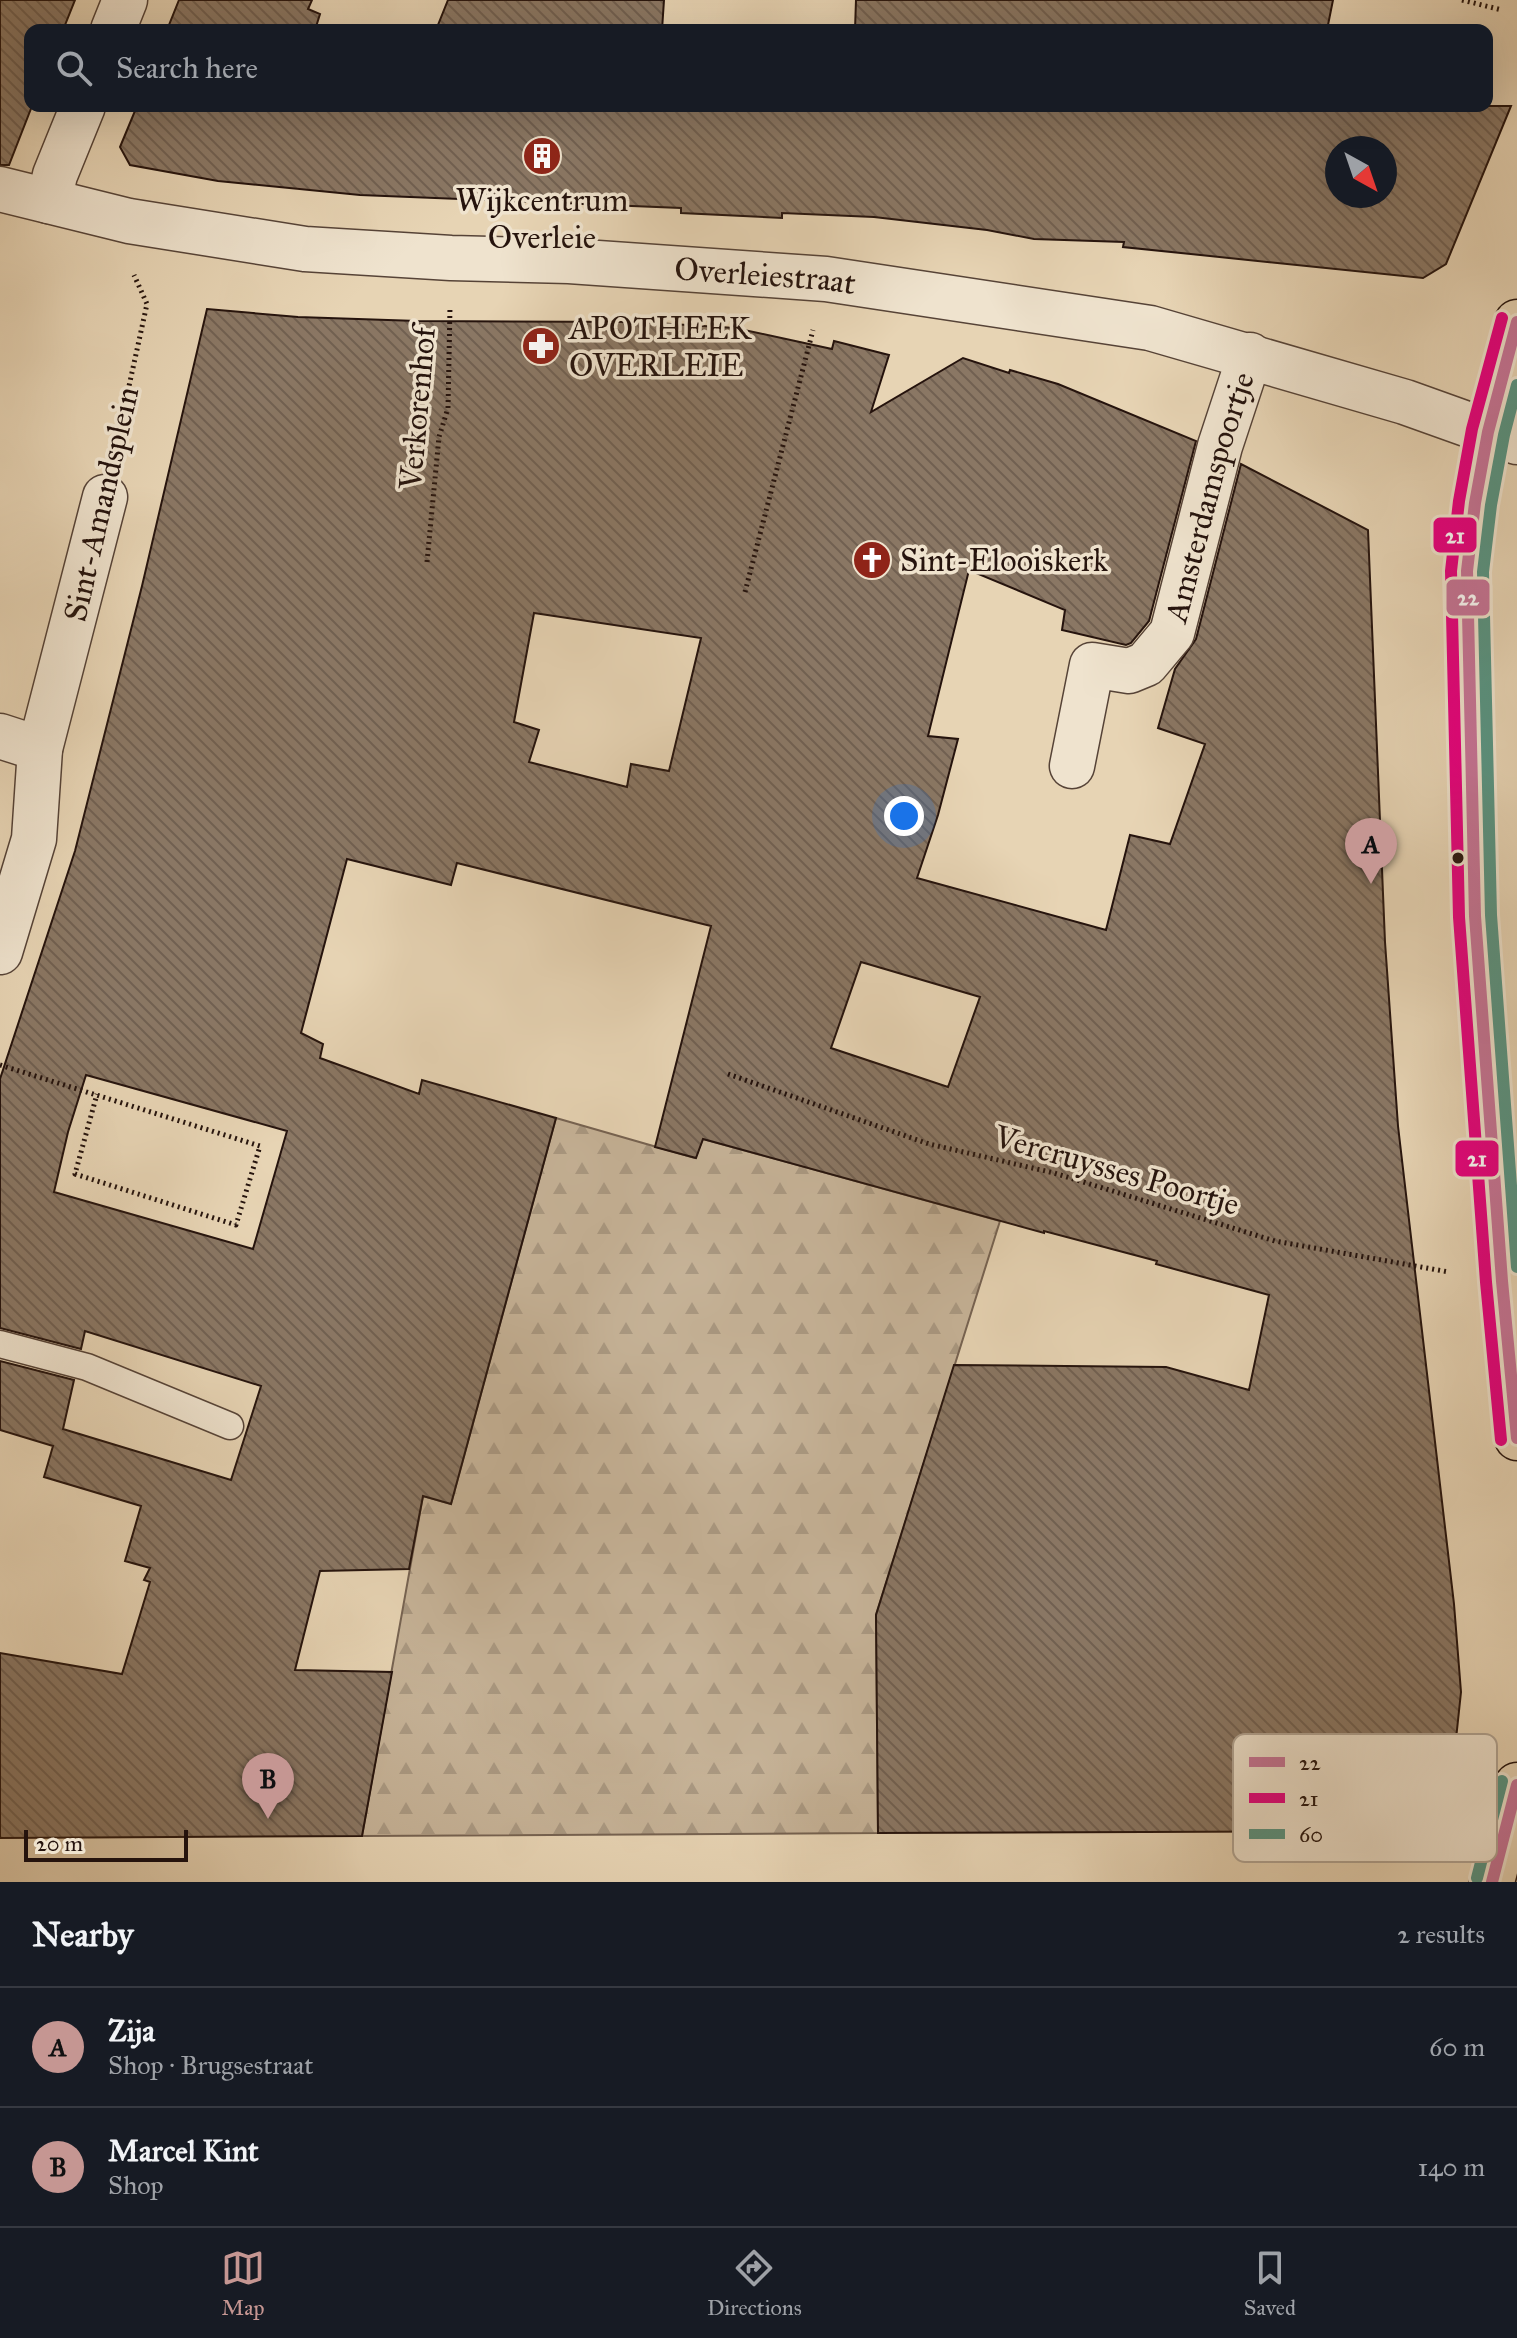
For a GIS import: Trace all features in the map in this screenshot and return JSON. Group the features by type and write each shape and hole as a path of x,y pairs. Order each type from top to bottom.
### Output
{"main road":[{"path":"1517,322 1503,437 1475,503 1467,571 1475,916 1517,1438"},
{"path":"1492,1882 1517,1785"}],"street":[{"path":"115,24 125,0"},
{"path":"49,201 55,175 81,112"},
{"name":"Overleiestraat","path":"0,189 129,221 305,249 569,261 826,279 1150,328 1405,402 1503,437"},
{"name":"Amsterdamspoortje","path":"1072,766 1092,665 1129,671 1146,664 1172,633 1220,446 1250,355"},
{"name":"Sint-Amandsplein","path":"0,952 34,839 20,742 105,497"}],"lane":[{"path":"0,1344 87,1367 230,1426"}],"path":[{"path":"1462,0 1502,10"},
{"name":"Sint-Amandsplein","path":"105,497 147,304 122,248 129,221"},
{"name":"Verkorenhof","path":"427,562 439,437 448,408 451,258"},
{"path":"745,592 826,279"},
{"path":"0,1065 97,1094 260,1146 236,1225 75,1174 97,1094"},
{"name":"Vercruysses Poortje","path":"728,1074 929,1144 1054,1173 1275,1241 1502,1281"}],"green space":[{"path":"556,1118 695,1158 703,1139 1000,1221 876,1615 878,1833 362,1836 423,1496 451,1504"}],"building":[{"path":"0,0 75,0 65,24 24,24 24,112 30,112 9,165 0,165"},
{"path":"179,0 312,0 308,9 320,14 317,24 169,24"},
{"path":"448,0 664,0 662,24 438,24"},
{"path":"856,0 1333,0 1328,24 855,24"},
{"path":"1493,106 1511,106 1446,264 1423,278 1123,247 1124,242 1034,239 987,230 874,217 782,213 782,218 681,213 681,208 360,195 218,181 130,165 120,147 135,112 1493,112"},
{"path":"207,309 298,317 418,321 640,322 735,328 832,349 834,341 889,355 871,412 963,358 1058,384 1196,441 1149,621 1131,643 1126,645 1062,630 1065,610 969,570 928,736 958,739 917,878 1106,930 1130,835 1170,844 1205,744 1158,728 1175,669 1196,639 1241,464 1368,530 1385,942 1398,1126 1454,1604 1461,1692 1457,1734 1233,1734 1233,1832 878,1833 876,1615 954,1365 1166,1367 1249,1390 1269,1295 1156,1264 1157,1261 703,1139 696,1158 655,1147 711,926 457,863 451,885 347,859 301,1033 323,1044 320,1058 419,1094 422,1080 556,1118 451,1504 423,1496 409,1569 320,1571 295,1670 392,1672 362,1836 0,1838 0,1653 122,1674 150,1582 144,1580 150,1568 125,1561 141,1506 44,1477 53,1446 0,1430 0,1361 74,1380 63,1429 231,1480 261,1386 85,1331 81,1349 0,1328 0,1079 75,851","holes":["534,613 701,638 669,771 631,764 627,787 529,762 539,730 514,722","861,962 980,997 948,1087 831,1048","86,1075 287,1131 253,1249 54,1192"]}],"transit line":[{"name":"21","path":"1501,1440 1459,917 1451,571 1472,429 1502,318"},
{"name":"22","path":"1517,322 1488,432 1467,571 1475,916 1517,1438"},
{"name":"60","path":"1517,385 1491,505 1483,572 1491,915 1517,1267"},
{"name":"60","path":"1497,1800 1502,1781"},
{"name":"22","path":"1492,1882 1517,1785"},
{"name":"60","path":"1477,1878 1481,1862"}],"place":[{"name":"Wijkcentrum Overleie","path":"542,156"},
{"name":"APOTHEEK OVERLEIE","path":"541,346"},
{"name":"Sint-Elooiskerk","path":"872,560"},
{"name":"Zija","path":"1371,884"},
{"name":"Marcel Kint","path":"268,1819"}]}
